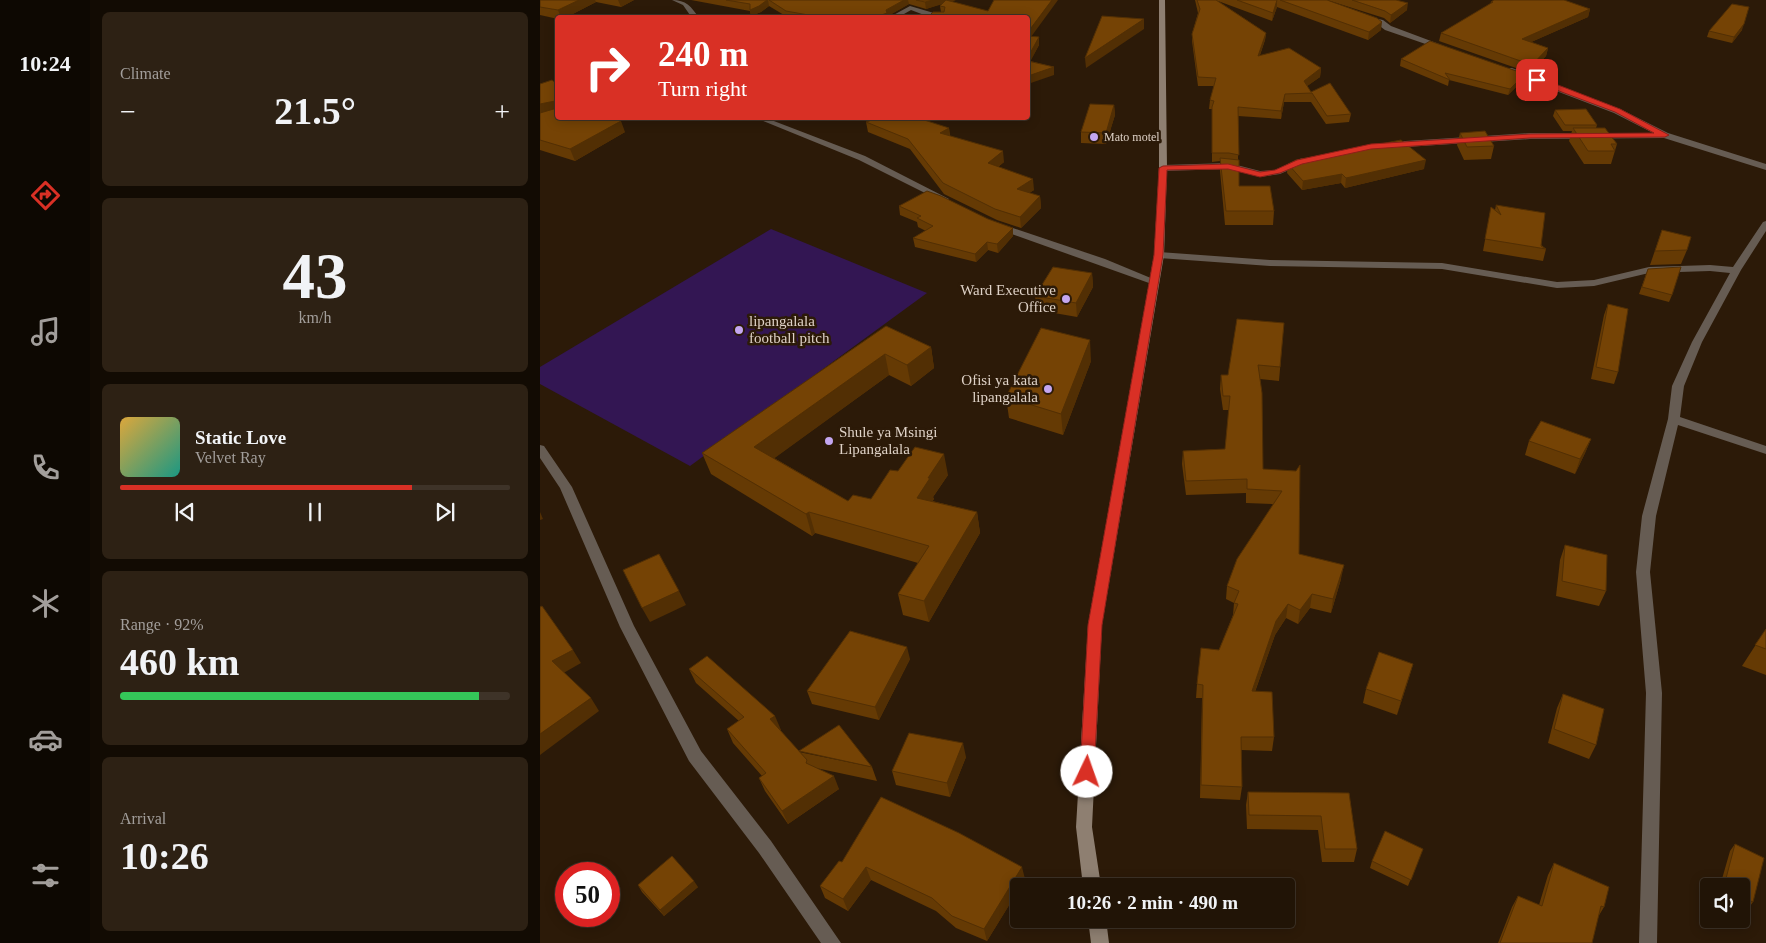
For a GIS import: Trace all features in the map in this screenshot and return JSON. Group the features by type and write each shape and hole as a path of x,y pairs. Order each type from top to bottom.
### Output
{"main road":[{"path":"1091,878 1084,828 1095,625 1159,255 1163,168 1162,0"},
{"path":"1098,928 1100,943"}],"street":[{"path":"675,0 685,4 694,15"},
{"path":"897,15 910,8 932,15"},
{"path":"1355,14 1380,22 1388,28 1449,49"},
{"path":"1500,66 1618,111 1665,135 1766,167"},
{"path":"765,120 862,158 950,202"},
{"path":"1380,146 1530,136 1665,135"},
{"path":"1163,168 1228,166 1260,174 1277,172 1309,160"},
{"path":"985,220 1101,260 1153,281"},
{"path":"1648,943 1654,693 1643,572 1648,516 1674,420 1678,386 1697,342 1736,270 1766,224"},
{"path":"1159,255 1270,263 1442,266 1557,285 1594,283 1649,270 1710,268 1736,270"},
{"path":"1674,420 1766,450"},
{"path":"540,449 566,486 627,627 695,756 765,847 832,943"}],"shaded area":[{"name":"lipangalala football pitch","path":"771,229 927,293 690,466 540,384 540,367"}],"building":[{"path":"540,0 579,0 558,10 540,7"},
{"path":"726,0 767,0 750,10 750,4"},
{"path":"769,0 904,0 886,10 887,13 881,15 808,15 786,11"},
{"path":"916,0 933,0 925,2"},
{"path":"946,0 988,11 994,0 1052,0 1030,29 1030,15 930,15 933,12 944,12 945,7 940,6"},
{"path":"1197,0 1216,0 1266,33 1258,56 1289,48 1321,68 1304,81 1311,92 1330,83 1351,114 1327,116 1312,93 1285,94 1281,111 1238,107 1239,155 1212,153 1212,107 1214,101 1210,100 1216,78 1198,77 1192,34 1200,9"},
{"path":"1237,0 1277,0 1273,13"},
{"path":"1280,0 1327,0 1377,18 1382,22 1369,32"},
{"path":"1352,0 1396,0 1408,3 1391,15 1385,11"},
{"path":"1494,0 1564,0 1590,9 1522,39 1548,48 1532,65 1441,33"},
{"path":"1732,4 1749,7 1744,24 1734,37 1709,31"},
{"path":"1102,16 1144,19 1085,58"},
{"path":"1030,36 1039,37 1030,53"},
{"path":"1430,41 1525,74 1510,89 1445,73 1450,80 1401,59"},
{"path":"1030,61 1054,67 1030,75"},
{"path":"552,80 555,82 555,101 540,104 540,84"},
{"path":"1090,104 1114,105 1106,133 1081,132"},
{"path":"555,109 555,120 621,121 570,149 540,140 540,113"},
{"path":"1586,109 1597,125 1565,125 1555,110"},
{"path":"872,120 924,120 949,128 940,133 1003,151 988,163 1033,179 1017,189 1040,196 1020,217 995,209 943,183 908,139 866,122"},
{"path":"1573,128 1605,128 1617,144 1611,144 1615,151 1588,151"},
{"path":"1485,131 1494,146 1467,147 1460,133"},
{"path":"1401,140 1426,160 1346,178 1342,174 1303,181 1288,164 1296,160"},
{"path":"1220,158 1239,160 1239,186 1270,186 1274,211 1226,211"},
{"path":"927,191 988,219 1013,228 997,244 987,242 975,254 913,238 933,226 917,218 921,216 899,206"},
{"path":"1496,205 1545,213 1541,246 1546,249 1485,239 1491,207 1501,215"},
{"path":"1662,230 1691,237 1687,250 1655,251"},
{"path":"1053,267 1092,273 1076,303 1035,296"},
{"path":"1681,267 1672,295 1642,287 1648,269"},
{"path":"1608,304 1628,309 1618,372 1596,367"},
{"path":"1237,319 1284,323 1280,367 1258,365 1262,393 1263,469 1296,471 1300,465 1299,554 1344,565 1333,599 1312,594 1300,610 1288,604 1276,621 1252,691 1272,692 1274,737 1241,737 1242,787 1201,785 1203,685 1197,684 1201,648 1219,650 1238,604 1234,603 1239,591 1227,586 1237,559 1282,491 1247,489 1247,479 1186,481 1183,451 1225,449 1230,396 1223,396 1221,375 1228,375"},
{"path":"886,326 931,347 907,365 885,354 754,447 848,501 853,495 871,499 890,470 898,471 915,447 944,454 917,498 977,512 924,601 898,594 929,546 809,512 806,514 702,453"},
{"path":"1041,328 1090,340 1061,414 1006,397"},
{"path":"1541,421 1591,439 1580,459 1529,441"},
{"path":"1565,545 1607,555 1606,591 1562,581"},
{"path":"659,554 679,591 642,608 623,570"},
{"path":"542,606 573,650 552,661 591,698 540,734 540,607"},
{"path":"1766,629 1766,649 1755,645"},
{"path":"850,631 907,647 875,707 807,691"},
{"path":"1379,652 1413,664 1401,701 1366,689"},
{"path":"707,656 775,716 770,719 807,760 806,763 834,776 782,811 759,778 766,773 727,729 744,717 689,669"},
{"path":"1563,694 1604,709 1596,745 1554,729"},
{"path":"839,725 872,767 799,751"},
{"path":"909,733 963,743 947,783 892,771"},
{"path":"1248,792 1349,793 1357,849 1325,849 1321,816 1249,815"},
{"path":"881,797 959,833 1022,867 1015,878 1010,878 1010,887 984,929 952,916 932,898 866,867 843,899 820,886 839,861 842,862"},
{"path":"1385,831 1423,849 1411,880 1372,861"},
{"path":"1735,844 1764,858 1753,902 1750,901 1750,878 1726,878"},
{"path":"672,856 694,881 660,910 638,885"},
{"path":"1554,863 1609,887 1604,907 1601,906 1592,943 1500,943 1518,896 1542,906"}],"place":[{"name":"Mato motel","path":"1094,137"},
{"name":"Ward Executive Office","path":"1066,299"},
{"name":"lipangalala football pitch","path":"739,330"},
{"name":"Ofisi ya kata lipangalala","path":"1048,389"},
{"name":"Shule ya Msingi Lipangalala","path":"829,441"}],"route":[{"path":"1087,772 1095,625 1159,255 1163,168 1228,166 1260,174 1277,172 1300,162 1371,146 1474,138 1603,134 1665,135 1618,111 1537,80"}]}
